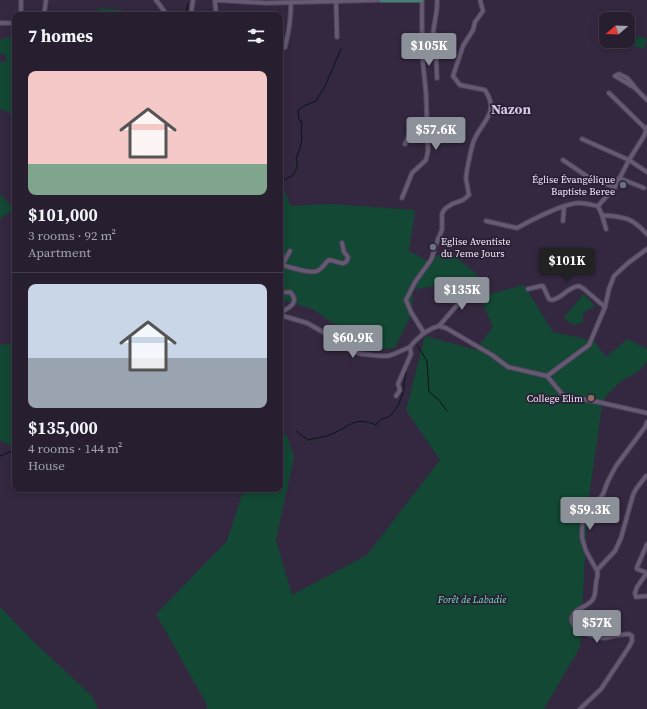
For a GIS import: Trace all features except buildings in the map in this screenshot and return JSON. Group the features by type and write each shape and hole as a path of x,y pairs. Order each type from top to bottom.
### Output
{"main road":[{"path":"382,0 421,0"}],"street":[{"path":"21,0 21,12"},
{"path":"44,12 46,0"},
{"path":"156,0 165,12"},
{"path":"191,12 193,0"},
{"path":"216,12 215,0 266,3 382,0"},
{"path":"402,198 412,173 426,160 428,151 426,93 422,54 421,0"},
{"path":"433,37 437,0"},
{"path":"424,333 411,312 406,300 415,282 431,260 442,230 442,214 444,210 469,195 466,179 473,142 490,114 491,108 489,98 485,90 460,85 453,76 463,46 473,30 475,22 483,11 480,0"},
{"path":"336,1 337,37"},
{"path":"283,47 285,47 290,27 291,2"},
{"path":"0,23 12,22"},
{"path":"414,54 436,54 437,78"},
{"path":"634,86 627,78 619,74 615,76 635,88 647,100"},
{"path":"598,206 615,187 629,160 645,138 647,128 609,93"},
{"path":"405,144 413,128 427,126"},
{"path":"582,139 629,160 647,172"},
{"path":"563,160 591,179 615,187"},
{"path":"619,178 644,188"},
{"path":"486,221 517,228 571,204 579,203 598,206"},
{"path":"598,206 606,229"},
{"path":"563,221 564,207"},
{"path":"602,215 627,218 638,225 647,234"},
{"path":"283,267 313,271 318,270 329,260 343,264 347,262 348,257 344,252 342,243"},
{"path":"547,376 589,345 605,307 614,276 647,249"},
{"path":"283,263 290,251"},
{"path":"528,289 543,286 549,299 552,300 560,298 568,289 579,286 605,307"},
{"path":"283,315 307,323 323,332 345,348 360,354 388,356 410,347 424,333 439,326 458,304 477,289"},
{"path":"283,293 290,292 294,296 294,302 293,305 283,312"},
{"path":"439,326 446,328 485,351 508,367 547,376 562,394 571,400 582,399 647,413"},
{"path":"396,396 400,390 398,384 411,354 410,347"},
{"path":"580,709 601,689 632,641 632,636 629,634 605,638 592,635 578,630 572,622 571,618 577,610 588,605 593,599 596,592 596,580 599,575 586,551 582,538 584,515 598,501 616,466 645,427 647,422"},
{"path":"597,569 616,551 632,496 646,476"},
{"path":"647,544 645,552 637,567 638,570 645,572 646,575 637,587 635,594 636,598 647,596"}],"green space":[{"path":"98,8 129,12 99,12"},
{"path":"12,36 12,114 0,109 0,63 7,61 4,53 0,54 0,40"},
{"path":"638,36 647,39 644,49 635,46"},
{"path":"283,187 291,206 330,204 415,210 409,251 428,261 438,255 453,255 478,275 476,282 467,291 464,290 454,277 446,277 439,285 413,290 412,313 395,348 370,350 342,327 331,322 313,309 286,301 283,302"},
{"path":"0,194 12,207 12,210 0,219"},
{"name":"Forêt de Labadie","path":"524,285 553,332 594,341 606,357 628,339 647,349 647,362 639,371 620,382 606,396 602,406 588,503 580,647 544,709 207,709 207,705 156,614 227,541 243,492 283,492 283,433 287,436 294,457 276,540 292,595 367,555 440,460 406,410 425,336 476,350 493,327 480,297"},
{"path":"584,294 595,306 583,313 583,322 572,324 564,317"},
{"path":"12,343 12,446 0,440 0,345"},
{"path":"0,607 32,640 92,696 98,709 0,709"}],"waterway":[{"path":"186,12 188,3"},
{"path":"283,181 292,176 297,166 296,159 301,145 302,136 302,122 299,120 298,110 316,101 325,86 341,49"},
{"path":"417,345 427,361 429,392 438,399 447,411"},
{"path":"296,431 308,440 329,435 357,422 363,421 376,425 380,420 391,415 399,404 403,392 407,367"},
{"path":"0,456 12,451"}],"place":[{"name":"Église Évangélique Baptiste Beree","path":"623,185"},
{"name":"Eglise Aventiste du 7eme Jours","path":"433,247"},
{"name":"College Elim","path":"591,398"}],"district":[{"name":"Nazon","path":"511,109"}]}
